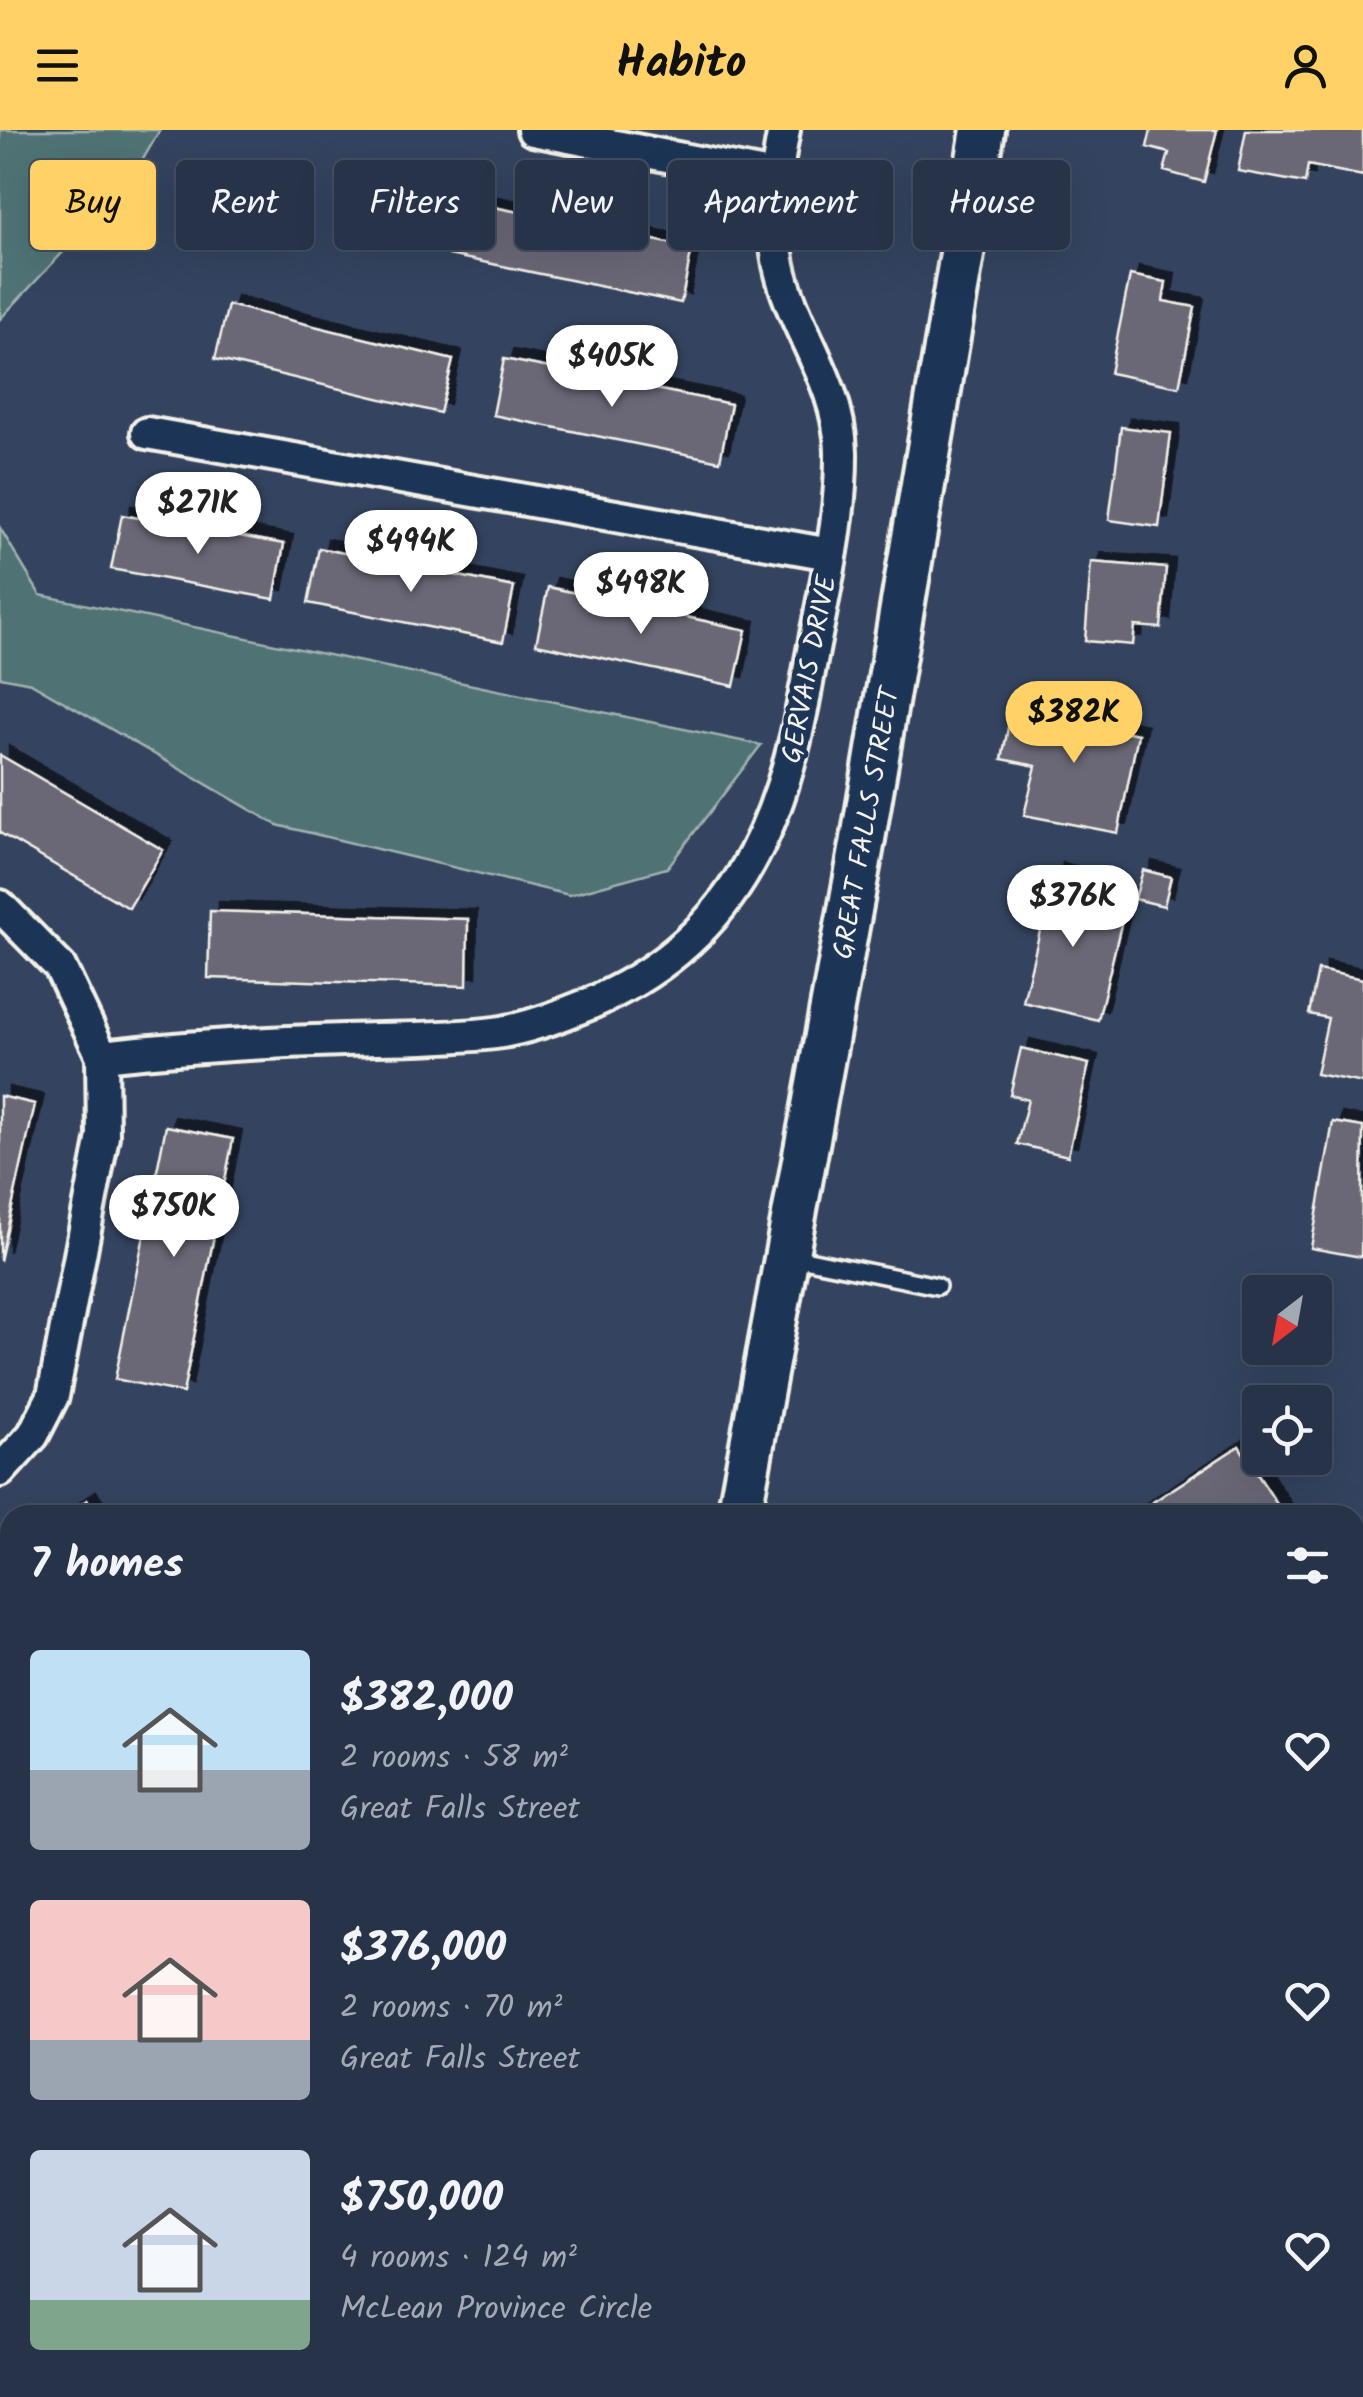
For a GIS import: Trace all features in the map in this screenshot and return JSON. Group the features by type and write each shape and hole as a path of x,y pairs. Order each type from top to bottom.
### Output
{"main road":[{"name":"GREAT FALLS STREET","path":"741,1505 862,845 983,130"}],"street":[{"path":"533,130 687,160"},
{"name":"GERVAIS DRIVE","path":"778,160 784,130"},
{"name":"GERVAIS DRIVE","path":"102,1056 207,1044 498,1033 555,1018 613,994 673,959 708,926 738,880 785,782 830,554 840,480 837,408 780,268 779,250"},
{"path":"147,433 830,554"},
{"path":"0,906 60,967 102,1056 103,1136 66,1345 53,1396 33,1435 0,1470"}],"lane":[{"path":"787,1256 937,1286"}],"green space":[{"path":"0,130 160,130 143,160 30,160 30,250 65,250 0,319"},
{"path":"0,528 40,595 761,745 667,868 569,895 277,825 31,683 0,677"}],"building":[{"path":"1151,130 1217,130 1204,182 1164,171 1169,153 1147,147"},
{"path":"1246,130 1363,130 1363,176 1308,165 1305,183 1238,171"},
{"path":"495,207 515,211 515,250 648,250 648,239 668,243 668,250 692,250 681,303 449,255 450,250 495,250"},
{"path":"1130,275 1166,282 1163,301 1195,307 1179,387 1110,373"},
{"path":"228,305 453,360 440,413 215,359"},
{"path":"504,359 731,404 720,461 493,415"},
{"path":"1121,427 1171,433 1159,527 1109,520"},
{"path":"122,515 284,544 274,599 111,569"},
{"path":"319,548 514,587 503,642 308,603"},
{"path":"1091,562 1166,568 1161,628 1135,626 1133,645 1085,641"},
{"path":"548,587 746,630 734,686 536,644"},
{"path":"1051,696 1095,705 1091,724 1138,734 1118,833 1024,815 1036,766 1002,759 1010,717 1045,724"},
{"path":"0,755 163,850 129,908 0,833"},
{"path":"1143,870 1171,877 1164,906 1135,899"},
{"path":"1054,872 1097,883 1091,908 1123,916 1098,1020 1023,1002"},
{"path":"210,911 468,919 467,986 208,978"},
{"path":"1318,970 1363,979 1363,1083 1316,1074 1328,1018 1309,1014"},
{"path":"1021,1048 1089,1064 1068,1156 1017,1144 1028,1100 1010,1095"},
{"path":"0,1096 35,1104 0,1261"},
{"path":"1333,1122 1363,1127 1361,1257 1311,1248"},
{"path":"166,1126 233,1139 183,1393 115,1379"},
{"path":"1239,1446 1242,1475 1258,1475 1277,1505 1148,1505"}]}
